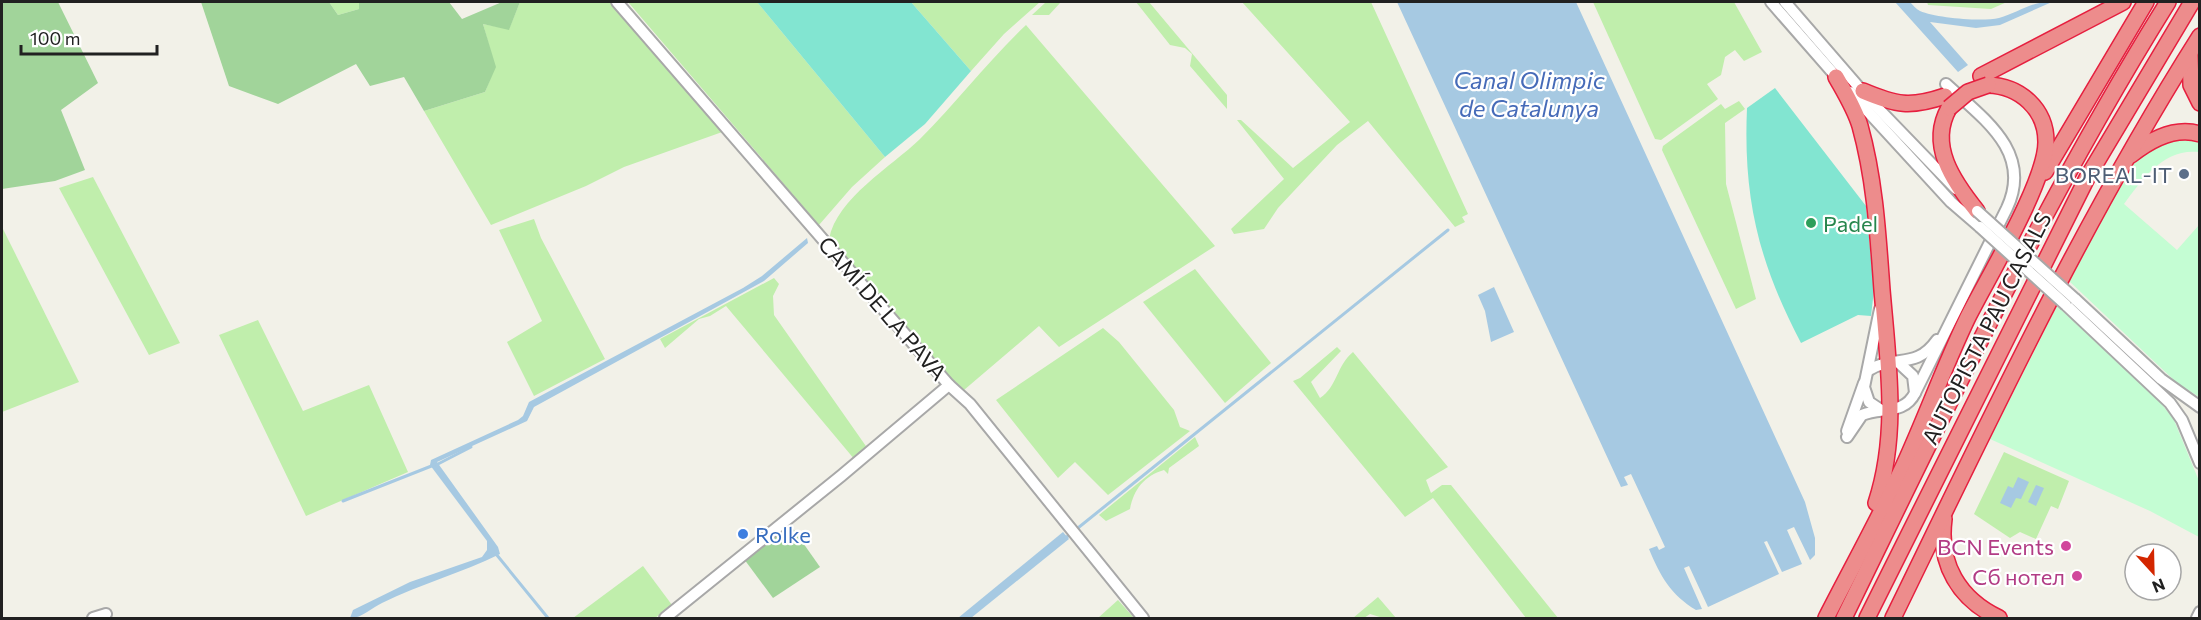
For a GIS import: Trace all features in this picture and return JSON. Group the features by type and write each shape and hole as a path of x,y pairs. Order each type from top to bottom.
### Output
{"highway":[{"path":"1863,91 1904,105 1924,103 1968,92 2123,2"},
{"path":"1826,618 1903,466 1966,321 2023,210 2146,2"},
{"name":"AUTOPISTA PAU CASALS","path":"1844,618 1976,347 2060,187 2115,87 2168,2"},
{"name":"AUTOPISTA PAU CASALS","path":"1867,618 2087,178 2192,2"},
{"path":"1893,618 2036,325 2127,159 2199,36"},
{"path":"2191,50 2191,85 2199,103"},
{"path":"1836,77 1854,110 1868,159 1882,287 1894,363 1885,410 1889,448 1882,484 1855,561"},
{"path":"1985,81 2019,94 2036,108 2043,124 2045,155 2023,210"},
{"path":"1947,96 1941,128 1943,154 1954,181 1977,211"},
{"path":"2127,159 2157,138 2176,132 2199,134"},
{"path":"1946,510 1944,545 1952,578 1961,591 1981,610 1999,618"}],"street":[{"name":"CAMÍ DE LA PAVA","path":"617,2 949,385 970,404 1062,521 1143,618"},
{"path":"1771,2 1910,159 1980,227 2161,379 2199,408"},
{"path":"1785,2 1863,91 1977,211 2170,403 2182,420 2199,463"},
{"path":"1882,287 1869,370 1848,426 1847,437 1862,415 1905,406 1916,393 2014,192 2016,176 2013,161 2005,144 1947,96"},
{"path":"1869,370 1925,354 1946,328"},
{"path":"1894,363 1913,376 1916,393"},
{"path":"1864,381 1867,398 1885,410"},
{"path":"665,618 841,476 949,385"},
{"path":"2197,618 2199,612"},
{"path":"93,618 106,614"}],"green space":[{"path":"2,2 58,2 98,83 61,110 85,170 55,181 2,189"},
{"path":"201,2 329,2 338,15 359,9 359,2 449,2 462,19 502,2 520,2 509,30 483,24 496,67 485,92 424,111 404,77 370,86 356,64 278,104 229,86"},
{"path":"329,2 359,2 359,9 338,15"},
{"path":"520,2 613,2 725,131 624,167 586,186 491,225 424,111 485,92 495,67 483,24 509,29"},
{"path":"628,2 757,2 885,157 852,187 819,225"},
{"path":"911,2 1040,2 1004,34 971,71"},
{"path":"1046,2 1061,2 1049,15 1032,15"},
{"path":"1136,2 1149,2 1227,95 1227,109 1190,66 1192,54 1185,48 1170,45"},
{"path":"1242,2 1371,2 1468,214 1462,217 1465,222 1455,227 1368,121 1337,145 1278,208 1264,229 1234,234 1231,229 1284,179 1237,120 1241,120 1293,168 1350,122"},
{"path":"1593,2 1734,2 1762,52 1744,61 1735,50 1725,57 1721,75 1707,84 1718,99 1661,140 1655,139"},
{"path":"1927,2 2007,2 1991,9 1928,5"},
{"path":"1026,25 1215,246 1059,347 1039,326 964,390 933,361 829,239 834,224 854,197 920,139"},
{"path":"1739,101 1745,109 1725,123 1726,184 1756,299 1736,309 1662,150 1663,146 1721,104 1725,109"},
{"path":"2187,138 2199,141 2199,152 2187,152 2165,160 2147,175 2124,204 2177,250 2199,225 2199,397 2177,383 2068,280 2130,164 2161,143"},
{"path":"93,177 180,343 149,355 59,188"},
{"path":"534,219 541,238 605,359 534,396 507,342 542,321 499,230"},
{"path":"2,227 79,382 2,412"},
{"path":"1195,269 1271,363 1225,403 1143,302"},
{"path":"774,278 779,284 773,296 774,315 868,449 855,460 726,306 710,316 699,319 665,348 660,339"},
{"path":"2057,306 2161,403 2174,420 2199,481 2199,537 2150,511 1990,439"},
{"path":"258,320 303,411 369,385 408,472 306,516 219,335"},
{"path":"1103,328 1119,342 1174,410 1180,427 1190,431 1108,495 1075,462 1058,478 996,400"},
{"path":"1337,347 1341,351 1311,382 1320,398 1330,388 1343,363 1353,352 1448,467 1426,480 1431,493 1442,485 1451,485 1558,618 1526,618 1433,498 1405,517 1293,381 1300,378"},
{"path":"1195,437 1199,446 1169,468 1168,474 1164,470 1141,484 1134,495 1130,509 1106,521 1099,515"},
{"path":"2004,452 2069,481 2058,509 2051,506 2036,539 2020,532 2010,538 1974,514"},
{"path":"789,523 820,567 773,598 744,559"},
{"path":"643,566 672,605 655,618 573,618"},
{"path":"1378,597 1396,618 1383,618 1370,614 1364,618 1353,618"},
{"path":"1118,600 1134,618 1098,618"}],"shaded area":[{"path":"757,2 911,2 971,71 925,124 885,157"},
{"name":"Padel","path":"1775,88 1866,206 1874,290 1871,316 1858,315 1801,343 1786,314 1764,257 1751,201 1748,172 1747,108"}],"water":[{"name":"Canal Olimpic de Catalunya","path":"1397,2 1576,2 1805,502 1815,538 1815,555 1810,560 1794,527 1787,530 1802,564 1782,572 1767,541 1764,542 1779,574 1708,607 1689,566 1684,568 1702,609 1696,610 1687,604 1667,584 1649,549 1657,546 1659,550 1665,547 1631,474 1624,477 1628,485 1621,487"},
{"path":"1895,2 1910,2 1920,11 1937,16 1982,20 2006,16 2031,5 2052,2 2000,25 1976,28 1930,22 1968,65 1958,72"},
{"path":"807,238 808,243 764,281 534,407 527,421 437,462 498,547 500,554 396,596 358,617 350,618 353,610 410,582 482,557 487,550 487,541 430,465 431,460 518,420 523,416 529,402 743,288 762,276"},
{"path":"1494,287 1514,332 1491,342 1485,311 1478,295"},
{"path":"2018,477 2029,482 2021,499 2016,498 2011,508 2000,503 2008,486 2013,488"},
{"path":"2036,485 2044,488 2036,506 2028,502"},
{"path":"1063,532 1069,539 971,618 958,618"}],"waterway":[{"path":"1063,540 1448,230"},
{"path":"437,467 436,465 471,447"},
{"path":"343,501 434,465"},
{"path":"496,554 548,618"}],"place":[{"name":"BOREAL-IT","path":"2184,174"},
{"name":"Padel","path":"1811,223"},
{"name":"Rolke","path":"743,534"},
{"name":"BCN Events","path":"2066,546"},
{"name":"Сб нотел","path":"2077,576"}]}
